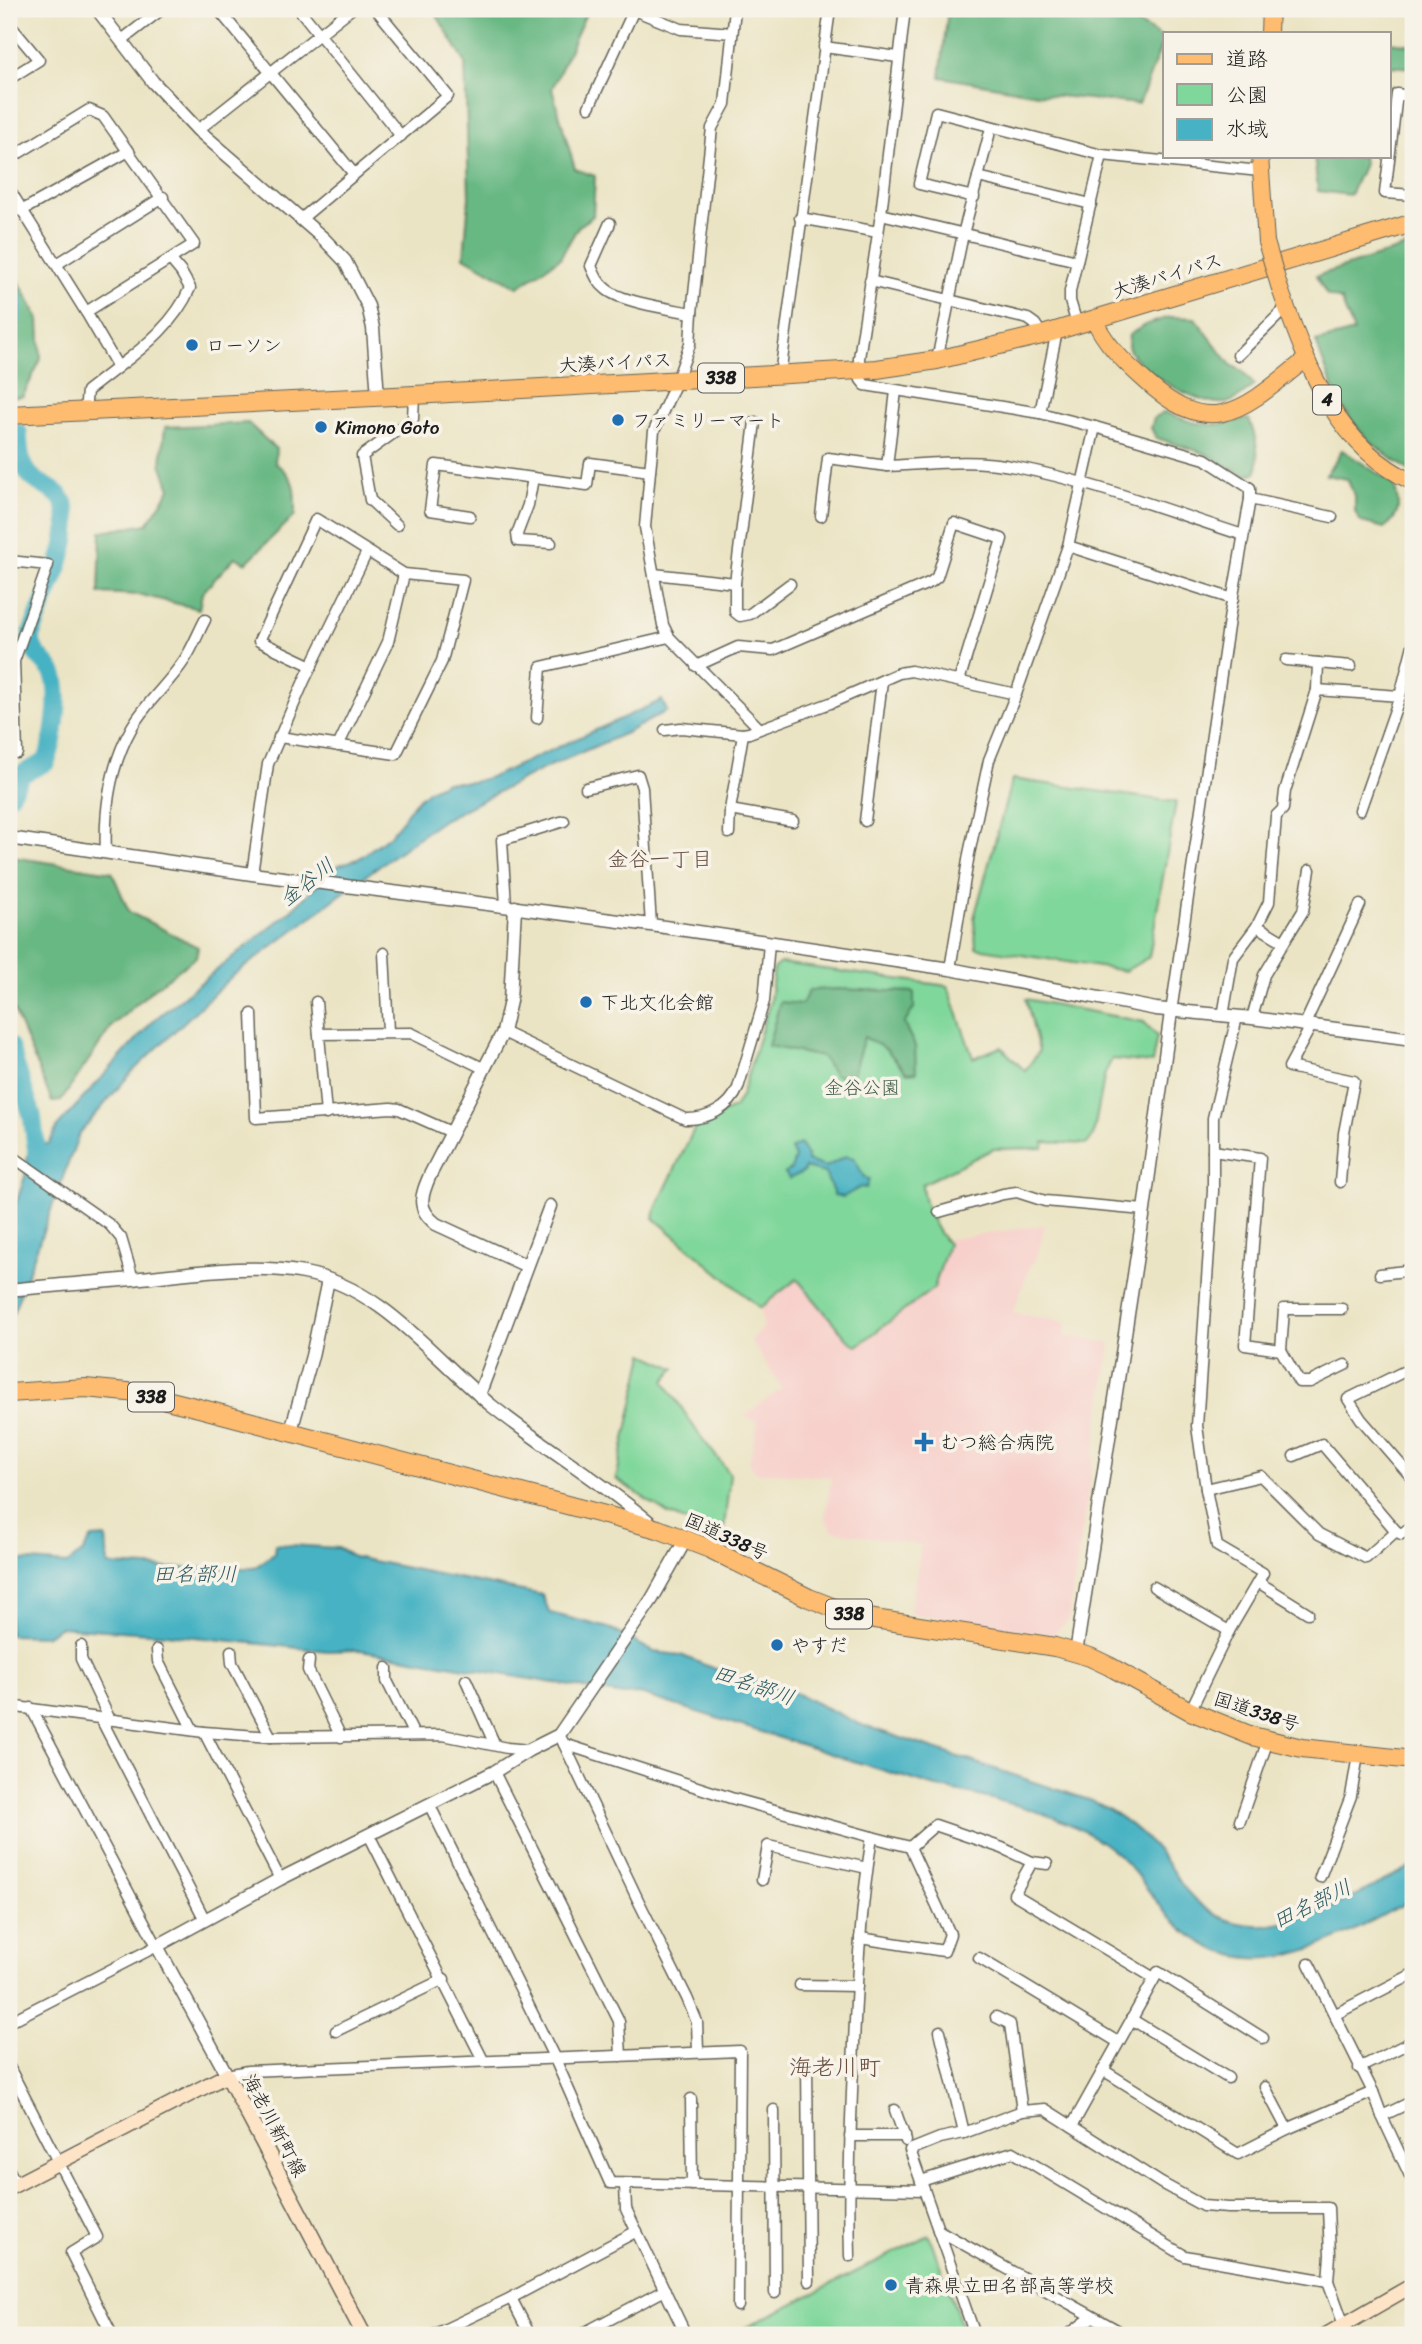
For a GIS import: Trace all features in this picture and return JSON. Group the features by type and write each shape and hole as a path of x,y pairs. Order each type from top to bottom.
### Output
{"highway":[{"name":"大湊バイパス","path":"9,415 859,371 937,360 1049,333 1413,223"},
{"name":"国道338号","path":"9,1393 85,1388 138,1393 658,1529 686,1539 809,1598 855,1616 1055,1647 1076,1653 1109,1665 1190,1711 1268,1740 1358,1755 1413,1760"}],"main road":[{"path":"1269,32 1270,9"},
{"name":"4","path":"1260,163 1266,242 1280,289 1319,390 1363,449 1396,474 1413,482"},
{"path":"1085,321 1162,397 1183,409 1202,415 1222,414 1240,409 1306,359"},
{"name":"海老川新町線","path":"12,2187 227,2075 364,2335"},
{"path":"1326,2335 1413,2285"}],"street":[{"path":"97,9 153,82 198,130 323,238 345,261 368,306 373,328 378,397"},
{"path":"122,40 162,9"},
{"path":"218,9 354,174"},
{"path":"299,9 401,136"},
{"path":"198,130 351,9"},
{"path":"301,219 448,96 376,9"},
{"path":"735,9 725,104 712,128 690,344 654,431 645,527 663,625 669,637 759,728"},
{"path":"780,375 830,9"},
{"path":"905,9 859,371 861,380 865,385 1040,413 1096,427 1205,459 1250,488 1076,1653"},
{"path":"589,107 634,10 681,29 732,33"},
{"path":"9,24 39,60 9,79"},
{"path":"824,47 898,57"},
{"path":"1390,148 1396,94 1413,97"},
{"path":"9,159 89,110 103,116 194,244 86,312"},
{"path":"974,197 919,184 936,112 1102,155 1260,163"},
{"path":"937,360 963,234 991,128"},
{"path":"21,211 129,151"},
{"path":"1085,321 1070,300 1102,155"},
{"path":"1389,158 1385,193 1413,195"},
{"path":"978,177 1091,204"},
{"path":"9,189 118,367"},
{"path":"57,264 163,197"},
{"path":"881,214 1077,261"},
{"path":"800,218 878,232"},
{"path":"610,223 591,266 598,282 608,291 642,303 692,313"},
{"path":"85,411 87,391 149,343 185,301 190,288 171,260"},
{"path":"870,281 1028,319 1049,333 1040,413"},
{"path":"1238,355 1287,307"},
{"path":"887,466 896,391"},
{"path":"397,525 370,500 362,456 413,419 414,396"},
{"path":"755,422 735,583 735,612 740,616 750,614 790,584"},
{"path":"950,970 969,854 989,760 1016,694 1068,546 1096,427"},
{"path":"821,516 828,458 887,466 961,462 1014,466 1082,484 1243,535"},
{"path":"470,516 430,510 436,465 587,485 590,463 650,471"},
{"path":"533,478 528,505 517,534 518,541 551,543"},
{"path":"1250,499 1332,517"},
{"path":"279,737 396,754 442,661 463,580 404,574 316,519 259,641 312,666"},
{"path":"696,666 738,647 773,650 931,582 937,577 954,523 1002,539 959,681"},
{"path":"1068,546 1233,598"},
{"path":"252,874 268,764 367,552"},
{"path":"9,561 48,565 14,661 17,753"},
{"path":"338,746 388,642 404,574"},
{"path":"654,574 735,583"},
{"path":"106,853 105,820 121,749 133,726 185,659 205,620"},
{"path":"537,718 541,667 669,637"},
{"path":"1360,810 1400,696 1413,645"},
{"path":"1286,660 1351,666"},
{"path":"1223,1016 1233,958 1257,926 1269,902 1276,816 1283,809 1284,791 1317,690 1318,663"},
{"path":"665,730 681,727 743,734 833,702 899,673 911,671 1016,694"},
{"path":"865,821 882,681"},
{"path":"1317,690 1400,696"},
{"path":"729,833 730,810 743,734"},
{"path":"586,788 638,775 642,788 651,925"},
{"path":"730,810 793,821"},
{"path":"527,1266 436,1224 422,1209 424,1188 503,1032 510,1002 511,907 502,839 564,821"},
{"path":"9,838 310,882 651,925 950,970 1171,1012 1251,1018 1413,1039"},
{"path":"1251,1018 1265,975 1303,911 1310,870"},
{"path":"1340,1182 1344,1133 1354,1081 1289,1067 1360,905"},
{"path":"1257,926 1284,942"},
{"path":"503,1032 685,1119 718,1111 736,1095 743,1074 764,1001 769,943"},
{"path":"384,953 388,1031"},
{"path":"316,1002 326,1114"},
{"path":"252,1014 256,1118 400,1109 451,1132"},
{"path":"1190,1711 1229,1631 1263,1573 1217,1546 1197,1426 1213,1191 1213,1118 1237,1017"},
{"path":"319,1034 411,1032 485,1069"},
{"path":"1213,1151 1260,1158 1245,1345 1281,1350"},
{"path":"9,1154 110,1225 121,1238 133,1279"},
{"path":"939,1212 1017,1192 1045,1200 1144,1210"},
{"path":"479,1395 550,1206"},
{"path":"9,1290 253,1269 306,1273 328,1280 360,1295 395,1319 479,1395 623,1499 658,1529"},
{"path":"1380,1274 1413,1270"},
{"path":"290,1434 309,1368 328,1280"},
{"path":"1342,1309 1284,1309 1281,1350 1299,1382 1310,1382 1345,1365"},
{"path":"1413,1372 1403,1372 1348,1399 1361,1419 1413,1479"},
{"path":"1294,1456 1322,1444 1396,1531 1401,1534 1413,1526"},
{"path":"1206,1489 1261,1476 1319,1534 1366,1558 1396,1531"},
{"path":"562,1739 583,1702 652,1599 686,1539"},
{"path":"1258,1582 1308,1614"},
{"path":"1154,1587 1229,1631"},
{"path":"80,1646 81,1659 105,1719 205,1920"},
{"path":"157,1650 158,1661 280,1879"},
{"path":"231,1651 232,1663 271,1737"},
{"path":"309,1660 308,1671 341,1737"},
{"path":"387,1668 387,1681 414,1735"},
{"path":"466,1680 495,1745"},
{"path":"9,1706 199,1731 271,1737 443,1735 529,1750"},
{"path":"31,1708 227,2075 248,2071 483,2060 740,2051 738,2306"},
{"path":"562,1739 687,1998 697,2022 698,2051"},
{"path":"9,2022 280,1879 494,1772 529,1750 562,1739 731,1798 910,1847"},
{"path":"1240,1821 1268,1740"},
{"path":"1320,1877 1351,1796 1358,1755"},
{"path":"494,1772 619,2021 621,2056"},
{"path":"429,1804 555,2059 610,2183 738,2187 923,2186 1013,2151 1185,2256 1328,2281"},
{"path":"910,1847 935,1825 1002,1848 1032,1862 1047,1864"},
{"path":"369,1835 483,2060"},
{"path":"850,2256 848,2188 857,1986 872,1837"},
{"path":"762,1880 768,1846 867,1868"},
{"path":"860,1938 944,1951 950,1934 910,1847"},
{"path":"1032,1862 1014,1894 1154,1978"},
{"path":"979,1958 1118,2042"},
{"path":"1309,1964 1373,2092 1382,2116 1409,2161 1413,2182"},
{"path":"1072,2126 1158,1972 1263,2038"},
{"path":"1334,2015 1413,1974"},
{"path":"336,2031 444,1979"},
{"path":"800,1986 857,1986"},
{"path":"996,2017 1010,2024 1022,2111"},
{"path":"1131,2019 1228,2078"},
{"path":"940,2031 964,2133"},
{"path":"1359,2068 1413,2041"},
{"path":"807,2062 809,2281"},
{"path":"9,2067 97,2236 71,2253 112,2335"},
{"path":"1103,2070 1238,2154 1287,2129 1373,2092"},
{"path":"1265,2087 1287,2129"},
{"path":"691,2099 692,2185"},
{"path":"1382,2116 1413,2101"},
{"path":"909,2150 1022,2111 1045,2109 1161,2183 1203,2206 1328,2208 1328,2281 1344,2325"},
{"path":"774,2110 775,2293"},
{"path":"895,2110 975,2335"},
{"path":"850,2136 905,2136"},
{"path":"9,2170 12,2187"},
{"path":"625,2185 626,2209 686,2335"},
{"path":"938,2230 1126,2335"},
{"path":"436,2335 637,2231"},
{"path":"580,2335 665,2290"},
{"path":"511,2298 530,2335"},
{"path":"1068,2335 1092,2316"}],"shaded area":[{"name":"むつ総合病院","path":"1045,1225 1037,1258 1031,1264 1013,1313 1067,1322 1065,1335 1111,1343 1068,1621 1052,1635 910,1613 921,1545 833,1531 825,1518 831,1477 754,1472 749,1462 758,1422 744,1416 782,1388 751,1341 763,1327 761,1309 797,1280 846,1338 858,1347 934,1289 949,1239"}],"green space":[{"path":"433,9 588,9 552,89 575,169 595,176 593,216 578,227 560,258 518,287 464,257 469,197 465,62"},
{"path":"948,9 1115,9 1163,38 1139,104 1038,94 940,77"},
{"path":"1390,42 1413,45 1413,68 1390,66"},
{"path":"1314,158 1363,158 1364,164 1350,195 1318,191"},
{"path":"1409,246 1413,255 1413,473 1380,450 1355,424 1335,390 1316,342 1354,332 1341,300 1327,295 1316,276"},
{"path":"9,263 39,319 41,359 23,396 9,398"},
{"path":"1169,317 1195,318 1231,365 1242,371 1254,385 1233,400 1215,403 1170,385 1142,366 1128,346 1129,335 1145,325"},
{"path":"1164,412 1206,424 1249,419 1258,458 1257,472 1246,476 1204,453 1156,438 1151,428 1154,418"},
{"path":"248,423 276,449 275,463 287,474 293,485 295,515 246,563 235,557 202,593 199,609 141,595 99,593 101,532 147,524 170,489 161,463 165,427"},
{"path":"1342,450 1394,484 1397,513 1384,528 1361,522 1355,512 1355,496 1347,479 1326,475"},
{"path":"1012,779 1176,802 1149,957 1125,971 976,948 974,918"},
{"path":"12,857 112,872 129,912 198,947 196,957 153,989 112,1026 61,1101 52,1102 9,998 9,866"},
{"name":"金谷公園","path":"780,963 948,986 973,1058 1001,1047 1025,1071 1039,1051 1026,999 1144,1022 1157,1036 1152,1063 1112,1059 1105,1073 1093,1136 1087,1144 1044,1142 1043,1148 993,1149 922,1184 930,1216 948,1244 934,1288 857,1346 847,1339 797,1279 760,1308 654,1218 656,1208 696,1125 734,1108 741,1096 770,1002 774,968"},
{"path":"809,990 914,992 914,1008 904,1024 915,1046 916,1072 907,1073 886,1049 864,1037 851,1080 834,1074 822,1057 768,1046 780,1002 802,1004"},
{"path":"644,1354 675,1368 664,1381 698,1433 730,1474 723,1537 668,1514 616,1479"},
{"name":"青森県立田名部高等学校","path":"929,2235 965,2335 731,2335"}],"water":[{"path":"662,700 667,711 626,733 543,769 443,820 229,979 131,1073 79,1134 9,1324 9,1225 26,1173 29,1143 49,1144 57,1127 154,1020 289,912 339,865 358,859 389,836 414,803 429,790 445,782 473,782 494,776"},
{"path":"800,1144 807,1161 826,1167 846,1156 854,1158 864,1177 869,1179 866,1188 861,1187 843,1197 834,1195 825,1173 805,1168 803,1172 789,1179 785,1173 791,1169 795,1158 791,1149"},
{"name":"田名部川","path":"106,1537 108,1565 254,1568 274,1554 275,1544 338,1548 353,1557 542,1595 550,1613 609,1628 654,1652 681,1655 712,1668 795,1693 862,1725 1095,1802 1123,1819 1147,1839 1186,1890 1211,1912 1239,1923 1268,1925 1298,1919 1328,1908 1413,1866 1413,1899 1324,1944 1294,1954 1264,1958 1234,1956 1204,1944 1174,1921 1111,1849 1093,1836 1051,1816 936,1787 640,1694 623,1695 360,1650 328,1651 166,1634 59,1627 46,1636 9,1635 9,1559 67,1564 82,1553 92,1538"}],"waterway":[{"name":"金谷川","path":"9,288 15,302 9,322"},
{"name":"金谷川","path":"9,795 22,774 46,762 52,743 57,705 56,682 53,673 33,648 31,637 60,562 67,522 64,502 55,492 34,479 23,464 18,433"},
{"name":"金谷川","path":"9,1046 32,1115 39,1169"}],"place":[{"name":"ローソン","path":"192,345"},
{"name":"ファミリーマート","path":"618,420"},
{"name":"Kimono Goto","path":"321,427"},
{"name":"下北文化会館","path":"586,1002"},
{"name":"むつ総合病院","path":"924,1442"},
{"name":"やすだ","path":"777,1645"},
{"name":"青森県立田名部高等学校","path":"891,2285"}],"district":[{"name":"金谷一丁目","path":"660,859"},
{"name":"海老川町","path":"835,2067"}]}
